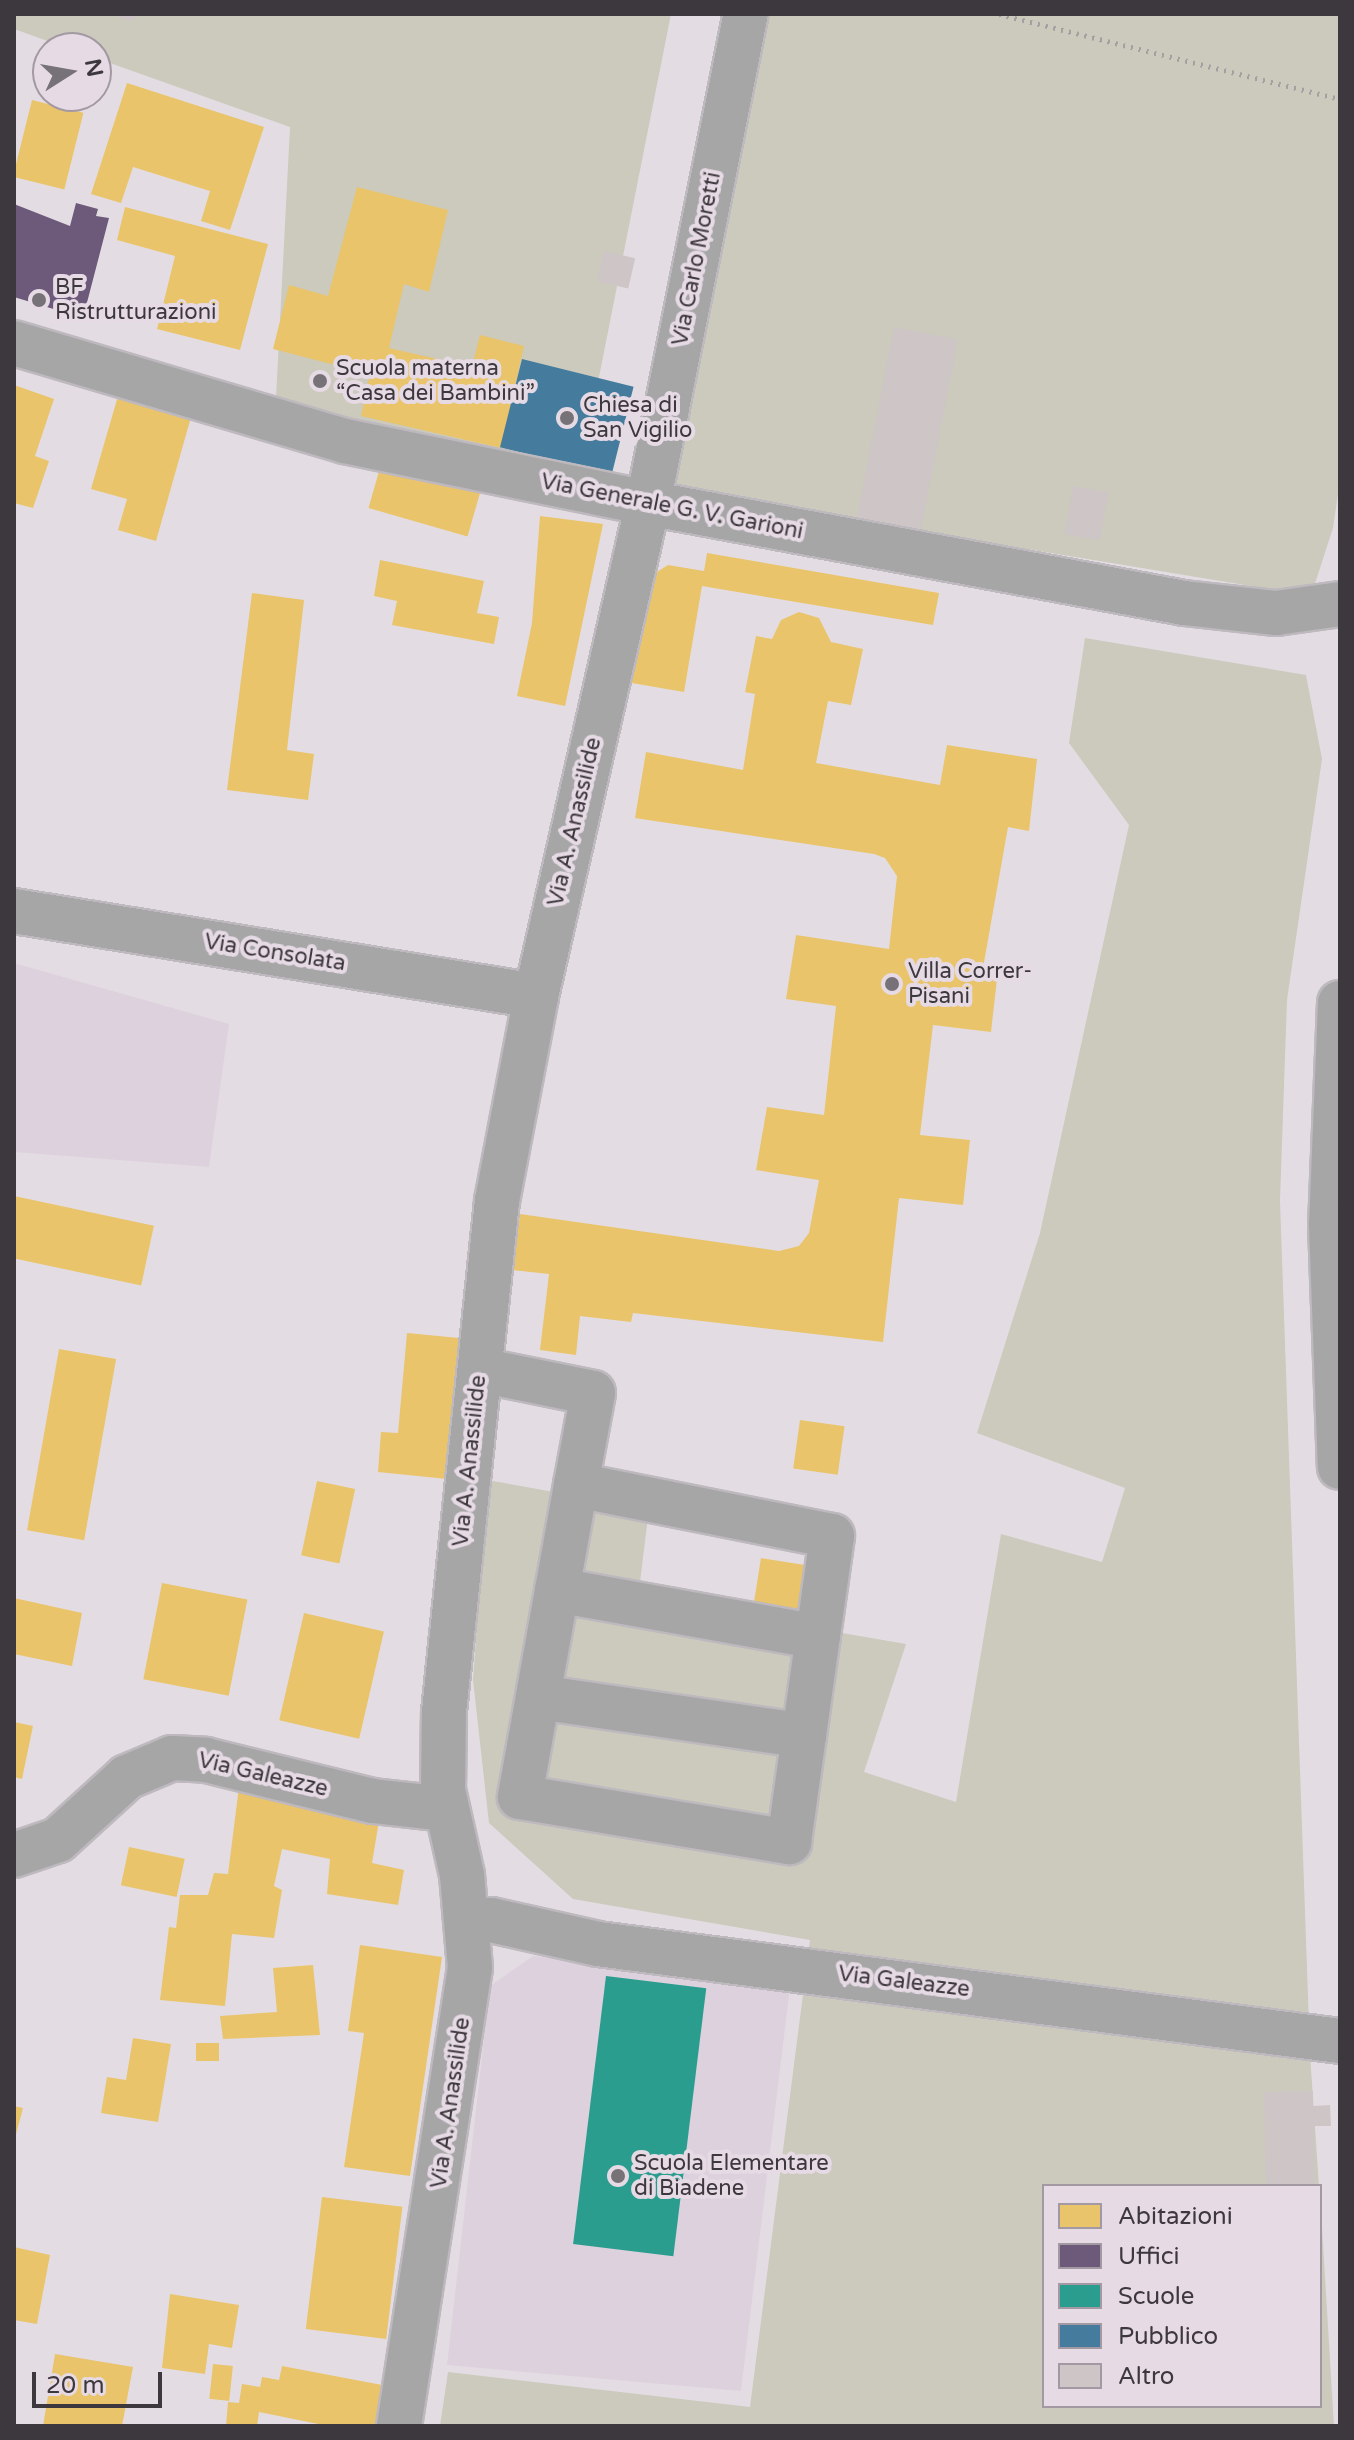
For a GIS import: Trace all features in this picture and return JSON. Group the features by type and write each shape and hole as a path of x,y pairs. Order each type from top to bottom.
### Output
{"street":[{"name":"Via Carlo Moretti","path":"648,503 746,14"},
{"name":"Via Generale G. V. Garioni","path":"14,343 345,441 648,503 1199,606 1276,613 1340,604"},
{"name":"Via A. Anassilide","path":"399,2426 470,1968 469,1920 445,1809 444,1712 497,1201 536,996 648,503"},
{"name":"Via Consolata","path":"14,911 536,996"},
{"path":"1340,1003 1331,1225 1340,1467"},
{"path":"480,1370 593,1393 576,1485 557,1590 520,1797 789,1842 832,1536 576,1485"},
{"path":"557,1590 818,1637"},
{"path":"538,1697 804,1736"},
{"name":"Via Galeazze","path":"14,1855 58,1840 127,1777 172,1758 206,1760 386,1804 445,1809"},
{"name":"Via Galeazze","path":"469,1920 491,1920 598,1944 1327,2035 1340,2041"}],"path":[{"path":"999,14 1340,99"}],"shaded area":[{"path":"14,14 671,14 579,478 276,398 290,127 112,64 112,32 32,32 32,35 14,29"},
{"path":"751,14 1340,14 1340,481 1333,528 1311,596 657,488"},
{"path":"1085,638 1306,675 1322,759 1287,1000 1280,1201 1310,2054 1319,2184 1042,2184 1042,2408 1322,2408 1322,2227 1334,2426 440,2426 448,2372 750,2407 810,1940 573,1899 489,1823 473,1680 487,1480 649,1509 638,1598 906,1644 864,1772 956,1802 1001,1534 1102,1562 1125,1488 977,1433 1040,1233 1129,825 1069,743"},
{"path":"14,963 229,1024 209,1167 14,1152"},
{"name":"Scuola Elementare di Biadene","path":"533,1956 790,1987 741,2391 447,2365 490,1986"}],"building: Abitazioni":[{"path":"127,83 264,127 230,230 201,221 210,191 133,167 121,203 91,194"},
{"path":"32,100 32,112 83,113 64,189 14,177"},
{"path":"357,187 448,210 429,292 404,284 389,348 472,367 480,335 524,346 501,448 361,416 370,374 273,349 289,285 328,296"},
{"path":"125,207 268,244 240,350 157,329 175,256 117,240"},
{"path":"14,385 54,399 35,456 49,461 33,508 14,503"},
{"path":"120,389 193,410 156,541 118,530 127,499 91,489"},
{"path":"382,461 481,489 468,536 368,508"},
{"path":"540,516 603,524 565,706 517,696 532,623"},
{"path":"707,553 939,593 933,625 702,586 684,692 620,681 638,584 668,565 704,571"},
{"path":"380,560 484,581 477,613 499,617 494,644 392,625 397,601 374,596"},
{"path":"252,593 304,600 287,750 314,754 308,800 227,790"},
{"name":"Villa Correr- Pisani","path":"799,612 819,618 831,642 863,649 851,705 828,701 816,763 940,785 947,745 1037,759 1029,831 1008,827 983,968 998,970 991,1032 933,1025 920,1135 970,1140 963,1205 899,1198 883,1342 633,1313 631,1322 580,1316 576,1355 540,1350 549,1274 512,1270 520,1214 779,1251 799,1246 809,1233 819,1180 756,1170 767,1107 824,1115 836,1006 786,999 796,935 889,949 897,876 885,858 874,854 635,818 646,752 743,770 755,694 745,692 756,636 772,639 781,620"},
{"path":"14,1196 154,1226 141,1285 14,1258"},
{"path":"407,1333 459,1338 447,1479 378,1472 381,1432 398,1433"},
{"path":"59,1349 116,1359 84,1540 27,1530"},
{"path":"800,1420 845,1426 838,1475 793,1469"},
{"path":"317,1481 355,1489 339,1563 301,1555"},
{"path":"761,1558 827,1568 819,1620 753,1609"},
{"path":"162,1583 247,1600 229,1696 143,1679"},
{"path":"14,1598 82,1613 72,1666 14,1654"},
{"path":"304,1613 384,1631 359,1739 279,1720"},
{"path":"14,1722 33,1726 22,1779 14,1777"},
{"path":"239,1787 379,1821 372,1863 404,1870 398,1905 327,1894 330,1859 282,1849 274,1886 282,1890 274,1938 232,1934 225,2006 160,2000 169,1927 176,1928 180,1895 208,1895 214,1873 228,1874"},
{"path":"129,1847 185,1859 177,1897 121,1885"},
{"path":"360,1945 442,1957 410,2176 344,2167 364,2033 348,2031"},
{"path":"313,1965 320,2035 223,2039 220,2016 277,2012 273,1968"},
{"path":"133,2038 171,2044 158,2122 101,2113 107,2077 126,2080"},
{"path":"196,2043 219,2043 219,2061 196,2061"},
{"path":"14,2106 23,2108 15,2138 14,2138"},
{"path":"322,2197 402,2207 386,2339 306,2329"},
{"path":"14,2247 50,2255 37,2324 14,2320"},
{"path":"170,2294 239,2305 232,2348 209,2344 205,2374 162,2368"},
{"path":"55,2354 133,2367 122,2426 43,2426"},
{"path":"213,2364 233,2366 229,2401 209,2399"},
{"path":"282,2366 382,2385 375,2426 328,2426 259,2412 257,2426 226,2426 228,2402 239,2403 242,2384 260,2387 262,2377 279,2380"}],"building: Uffici":[{"path":"76,203 98,209 96,216 109,218 83,318 14,297 14,204 70,226"}],"building: Scuole":[{"path":"606,1976 706,1988 673,2256 573,2244"}],"building: Pubblico":[{"name":"Chiesa di San Vigilio","path":"522,359 634,387 612,475 500,447"}],"building: Altro":[{"path":"111,14 135,14 133,22"},
{"path":"604,251 635,258 628,288 597,281"},
{"path":"894,327 958,339 919,537 856,524"},
{"path":"1073,486 1108,492 1100,541 1064,534"},
{"path":"1313,2091 1313,2106 1330,2105 1331,2126 1314,2126 1315,2184 1266,2184 1264,2092"}],"place":[{"name":"BF Ristrutturazioni","path":"39,300"},
{"name":"Scuola materna “Casa dei Bambini”","path":"320,381"},
{"name":"Chiesa di San Vigilio","path":"567,418"},
{"name":"Villa Correr- Pisani","path":"892,984"},
{"name":"Scuola Elementare di Biadene","path":"618,2176"}]}
